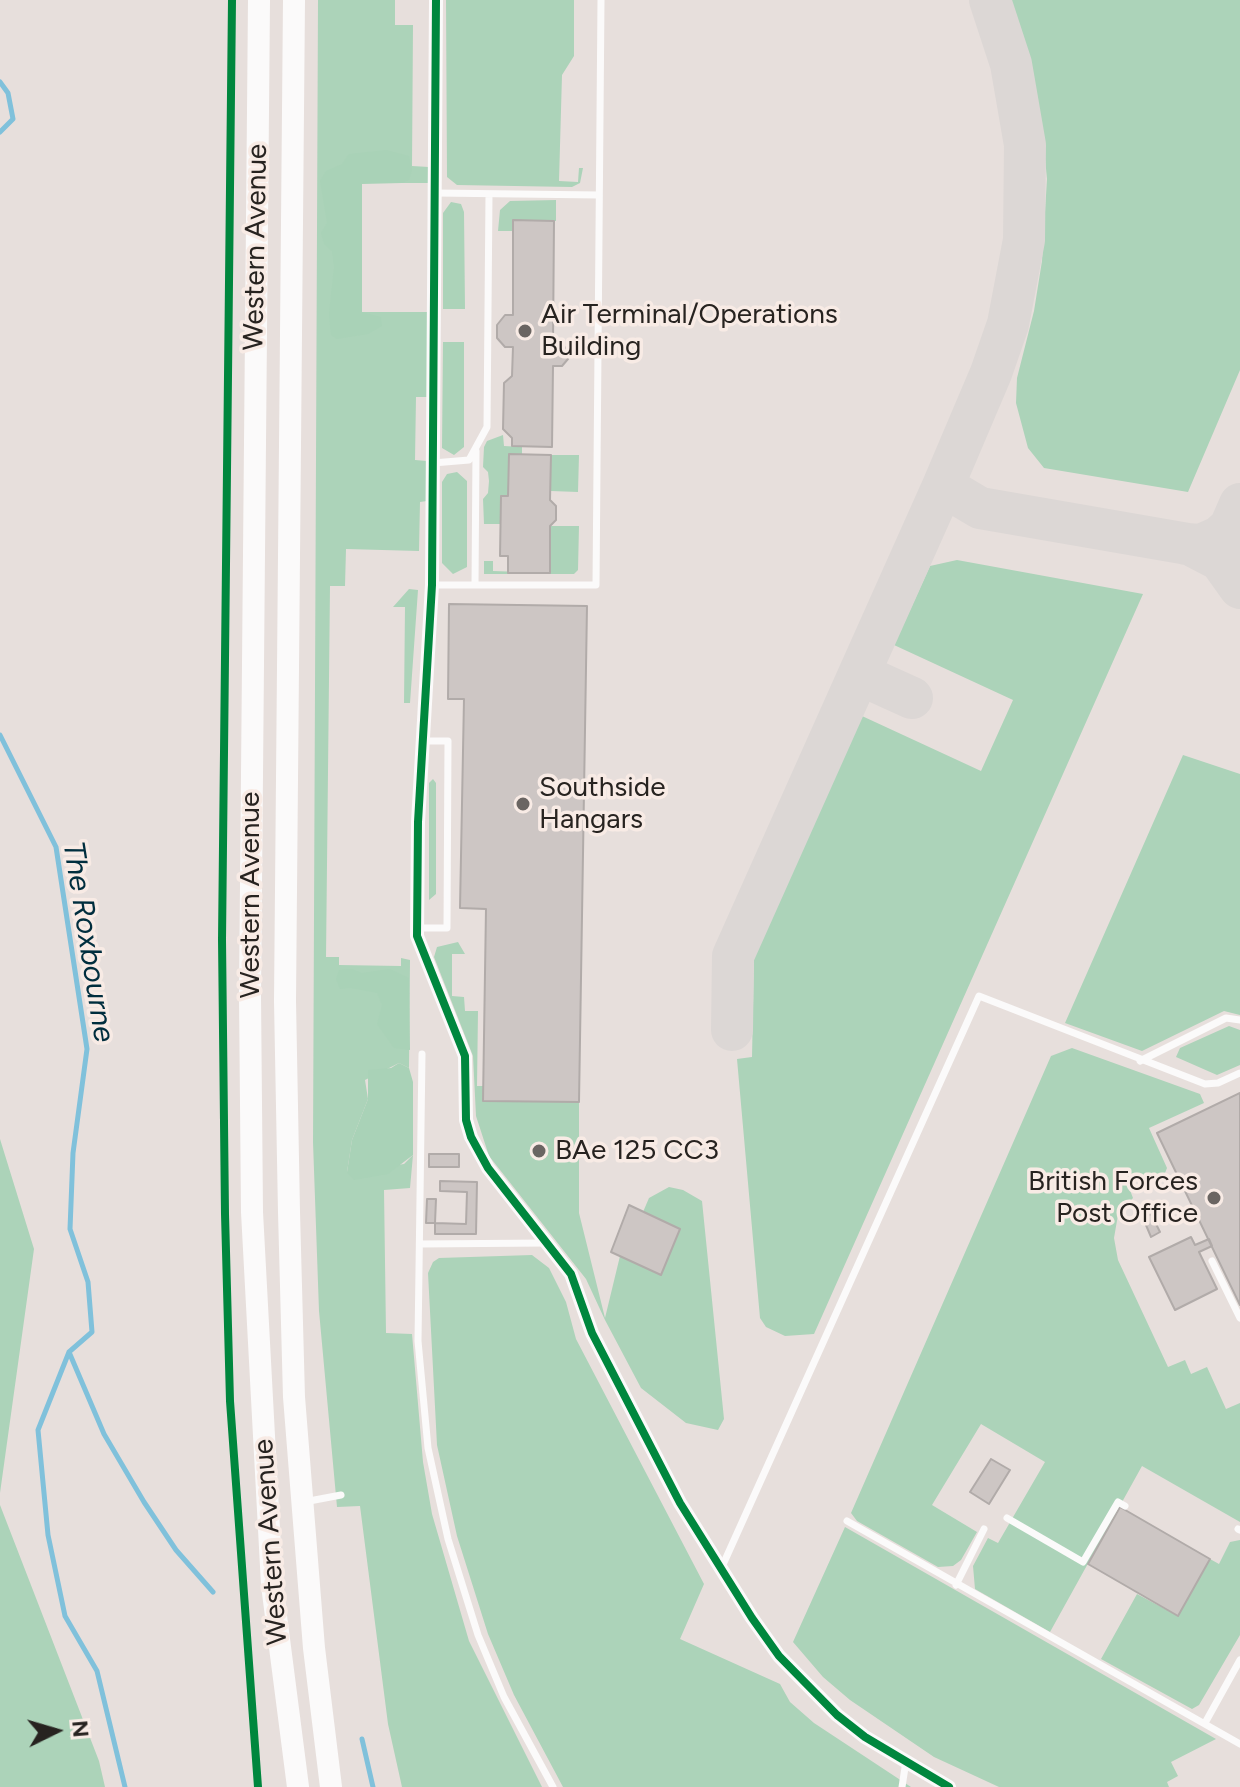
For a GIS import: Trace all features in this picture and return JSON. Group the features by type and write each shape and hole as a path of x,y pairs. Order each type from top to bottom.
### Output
{"highway":[{"name":"Western Avenue","path":"259,0 250,979 252,1212 259,1393 282,1677 298,1787"},
{"name":"Western Avenue","path":"294,0 285,1001 294,1397 324,1740 333,1787"},
{"path":"282,1677 287,1787"}],"street":[{"path":"436,0 432,585 417,936 465,1056 466,1120 474,1146 488,1168 571,1274 592,1333 680,1503 752,1618 812,1693 865,1737 949,1787"}],"lane":[{"path":"432,585 596,585 601,0"},
{"path":"435,193 599,195"},
{"path":"433,463 463,463 476,449 487,427 489,194"},
{"path":"475,585 476,449"},
{"path":"417,928 447,928 448,741 423,741"},
{"path":"721,1569 974,1001 984,995 1140,1061 1211,1085 1240,1073"},
{"path":"1140,1061 1226,1018 1240,1020"},
{"path":"422,1054 418,1341 428,1448 448,1539 478,1635 504,1697 553,1787"},
{"path":"420,1244 548,1243"},
{"path":"1212,1261 1240,1318"},
{"path":"302,1502 341,1495"},
{"path":"1007,1518 1083,1562 1118,1502 1125,1506"},
{"path":"847,1521 1205,1723 1237,1748"},
{"path":"956,1585 984,1529"},
{"path":"1205,1723 1240,1660"},
{"path":"902,1787 906,1761"}],"green space":[{"path":"318,0 395,0 395,25 413,25 412,166 429,167 428,183 362,183 362,312 428,312 427,397 416,397 415,460 427,461 427,501 420,502 419,551 346,549 345,586 330,586 326,957 339,957 339,965 401,966 401,958 410,960 409,1068 399,1063 365,1080 368,1099 352,1140 347,1172 404,1164 413,1155 410,1188 384,1190 386,1333 412,1334 423,1462 432,1514 469,1641 542,1787 402,1787 388,1724 360,1506 337,1507 319,1311 313,1142"},
{"path":"446,0 574,0 574,56 562,75 559,181 578,182 579,168 583,168 580,183 572,187 457,185 447,177"},
{"path":"1011,0 1240,0 1240,370 1188,492 1044,468 1028,448 1016,403 1017,378 1034,311 1042,261 1047,179 1042,127 1030,62"},
{"path":"386,150 409,156 412,170 409,180 402,183 362,184 362,312 381,317 382,326 368,334 337,339 331,335 329,314 334,267 332,251 324,244 321,233 327,223 320,181 326,171 342,164 349,154"},
{"path":"556,200 556,221 514,220 513,231 498,231 500,210 510,201"},
{"path":"451,202 461,204 464,212 465,309 443,309 443,213"},
{"path":"443,342 464,342 464,447 454,455 442,448"},
{"path":"503,435 504,446 522,447 522,454 510,454 508,496 501,497 500,524 484,524 483,499 488,493 489,481 488,472 483,467 484,447 487,441"},
{"path":"551,455 579,455 578,492 551,491"},
{"path":"457,472 467,481 467,567 453,574 442,563 442,482 447,474"},
{"path":"550,526 579,526 578,570 574,574 484,574 484,561 493,561 493,571 549,573"},
{"path":"957,560 1143,594 814,1334 785,1336 766,1327 760,1318 737,1059 752,1057 754,958 862,716 981,771 1013,700 894,645 930,566"},
{"path":"409,589 418,590 410,703 404,703 405,607 393,607"},
{"path":"1183,755 1240,774 1240,1015 1224,1011 1142,1051 1065,1023"},
{"path":"433,779 436,783 436,894 429,900 429,783"},
{"path":"458,942 465,954 452,954 452,996 464,997 465,1011 478,1011 477,1086 483,1086 483,1101 579,1102 579,1213 605,1318 620,1256 661,1274 680,1229 643,1212 649,1198 669,1187 683,1190 702,1201 724,1419 718,1430 686,1423 641,1388 605,1320 586,1279 489,1156 476,1116 473,1056 434,957 437,947"},
{"path":"352,969 362,973 390,969 409,978 410,1050 394,1048 377,1024 382,1005 377,993 340,989 336,979 339,970"},
{"path":"1229,1026 1240,1030 1240,1065 1217,1075 1176,1057 1180,1048"},
{"path":"1072,1048 1200,1094 1204,1103 1149,1128 1167,1168 1165,1173 1148,1182 1126,1177 1123,1183 1128,1185 1133,1198 1118,1215 1114,1238 1118,1260 1168,1367 1185,1360 1191,1374 1207,1367 1226,1409 1240,1403 1240,1522 1142,1466 1050,1632 975,1589 973,1566 988,1538 998,1543 1045,1462 981,1424 932,1505 977,1532 961,1560 953,1566 938,1567 857,1521 851,1513 1051,1056"},
{"path":"399,1063 409,1068 413,1082 413,1155 388,1174 354,1180 347,1172 352,1140 368,1099 368,1070 391,1068"},
{"path":"0,1139 34,1249 0,1493"},
{"path":"532,1255 549,1268 566,1302 576,1339 704,1584 680,1639 780,1684 790,1702 814,1723 911,1787 563,1787 514,1695 488,1634 457,1536 437,1445 428,1273 433,1262 439,1258"},
{"path":"0,1505 99,1761 105,1787 0,1787"},
{"path":"845,1527 1216,1739 1171,1762 1178,1776 1167,1782 1169,1787 999,1787 934,1757 850,1700 823,1677 793,1642"},
{"path":"1240,1540 1240,1635 1199,1705 1192,1709 1101,1659 1137,1594 1178,1616 1210,1559 1219,1564 1230,1542"}],"building":[{"name":"Air Terminal/Operations Building","path":"513,220 554,221 553,344 562,344 568,351 568,359 562,366 553,366 552,447 512,446 512,438 503,429 504,383 512,376 513,347 505,347 497,338 497,325 505,315 513,315"},
{"path":"509,454 551,455 550,500 556,506 556,520 550,526 550,573 508,573 508,556 500,556 501,496 508,496"},
{"name":"Southside Hangars","path":"449,604 587,606 579,1102 483,1101 486,909 460,908 464,699 448,699"},
{"name":"British Forces Post Office","path":"1240,1093 1240,1305 1157,1133"},
{"path":"429,1154 459,1154 459,1167 429,1167"},
{"path":"440,1181 477,1182 476,1234 435,1234 435,1223 466,1224 467,1192 440,1191"},
{"path":"427,1199 436,1199 435,1223 426,1223"},
{"path":"629,1205 680,1229 661,1275 611,1252"},
{"path":"1151,1214 1160,1232 1151,1237 1143,1218"},
{"path":"1191,1237 1195,1245 1209,1239 1212,1246 1199,1252 1217,1289 1175,1310 1149,1257"},
{"path":"991,1459 1010,1470 989,1504 970,1492"},
{"path":"1120,1507 1210,1559 1178,1616 1088,1564"}],"waterway":[{"path":"0,82 8,93 13,119 0,132"},
{"name":"The Roxbourne","path":"0,735 56,847 87,1049 73,1153 70,1229 88,1282 92,1332 69,1352 104,1434 144,1502 176,1550 213,1592"},
{"path":"69,1352 38,1430 48,1535 65,1616 97,1671 125,1787"},
{"name":"The Roxbourne","path":"362,1739 373,1787"}],"taxiway":[{"path":"732,1030 733,956 943,486 991,373 1008,324 1024,240 1025,145 1011,64 990,0"},
{"path":"943,486 980,508 1240,553"},
{"path":"1186,544 1201,545 1219,537 1230,527 1240,504"},
{"path":"1195,547 1220,560 1240,588"},
{"path":"859,674 912,698"}],"cycle path":[{"path":"232,0 222,939 225,1214 230,1401 258,1787"},
{"path":"436,0 432,585 418,822 417,936 465,1056 466,1120 471,1137 488,1168 571,1274 592,1333 680,1503 779,1656 837,1715 865,1737 949,1787"}],"place":[{"name":"Air Terminal/Operations Building","path":"525,331"},
{"name":"Southside Hangars","path":"523,804"},
{"name":"BAe 125 CC3","path":"539,1151"},
{"name":"British Forces Post Office","path":"1214,1198"}]}
